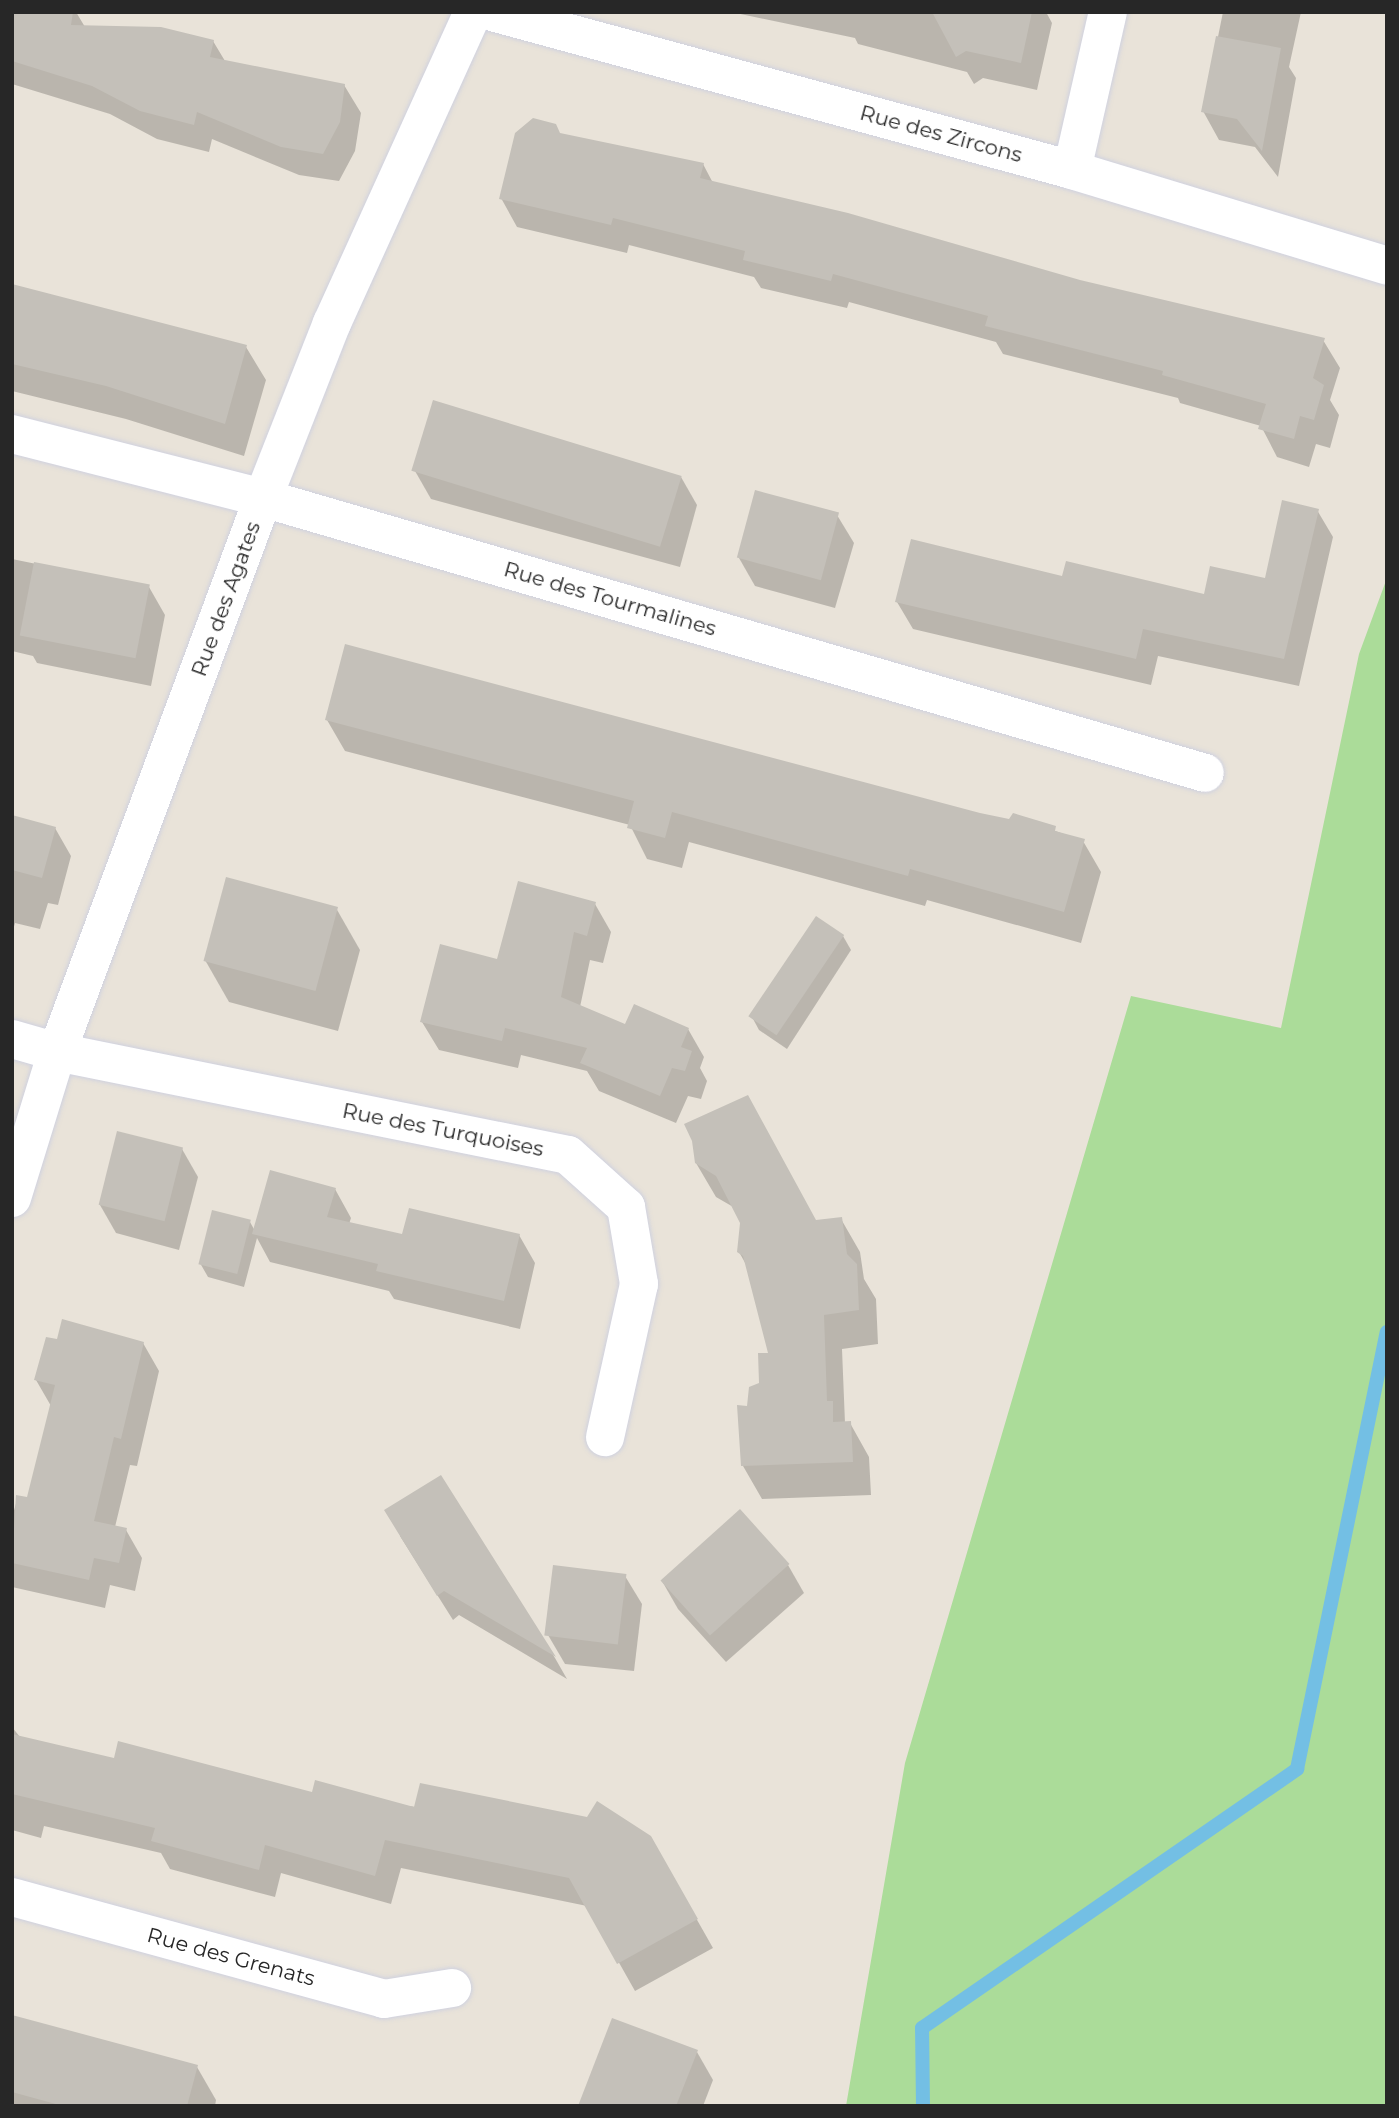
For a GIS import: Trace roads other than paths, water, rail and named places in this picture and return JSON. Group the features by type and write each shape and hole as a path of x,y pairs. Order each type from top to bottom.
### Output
{"street":[{"name":"Rue des Agates","path":"12,1198 57,1052 263,498 332,323 473,12"},
{"name":"Rue des Zircons","path":"492,12 1072,170 1387,266"},
{"path":"1072,170 1108,12"},
{"name":"Rue des Tourmalines","path":"12,434 263,498 1205,773"},
{"name":"Rue des Turquoises","path":"12,1039 57,1052 568,1155 626,1207 639,1284 605,1437"},
{"name":"Rue des Grenats","path":"12,1897 384,1999 452,1988"}],"waterway":[{"path":"923,2106 922,2028 1297,1769 1387,1332"}]}
